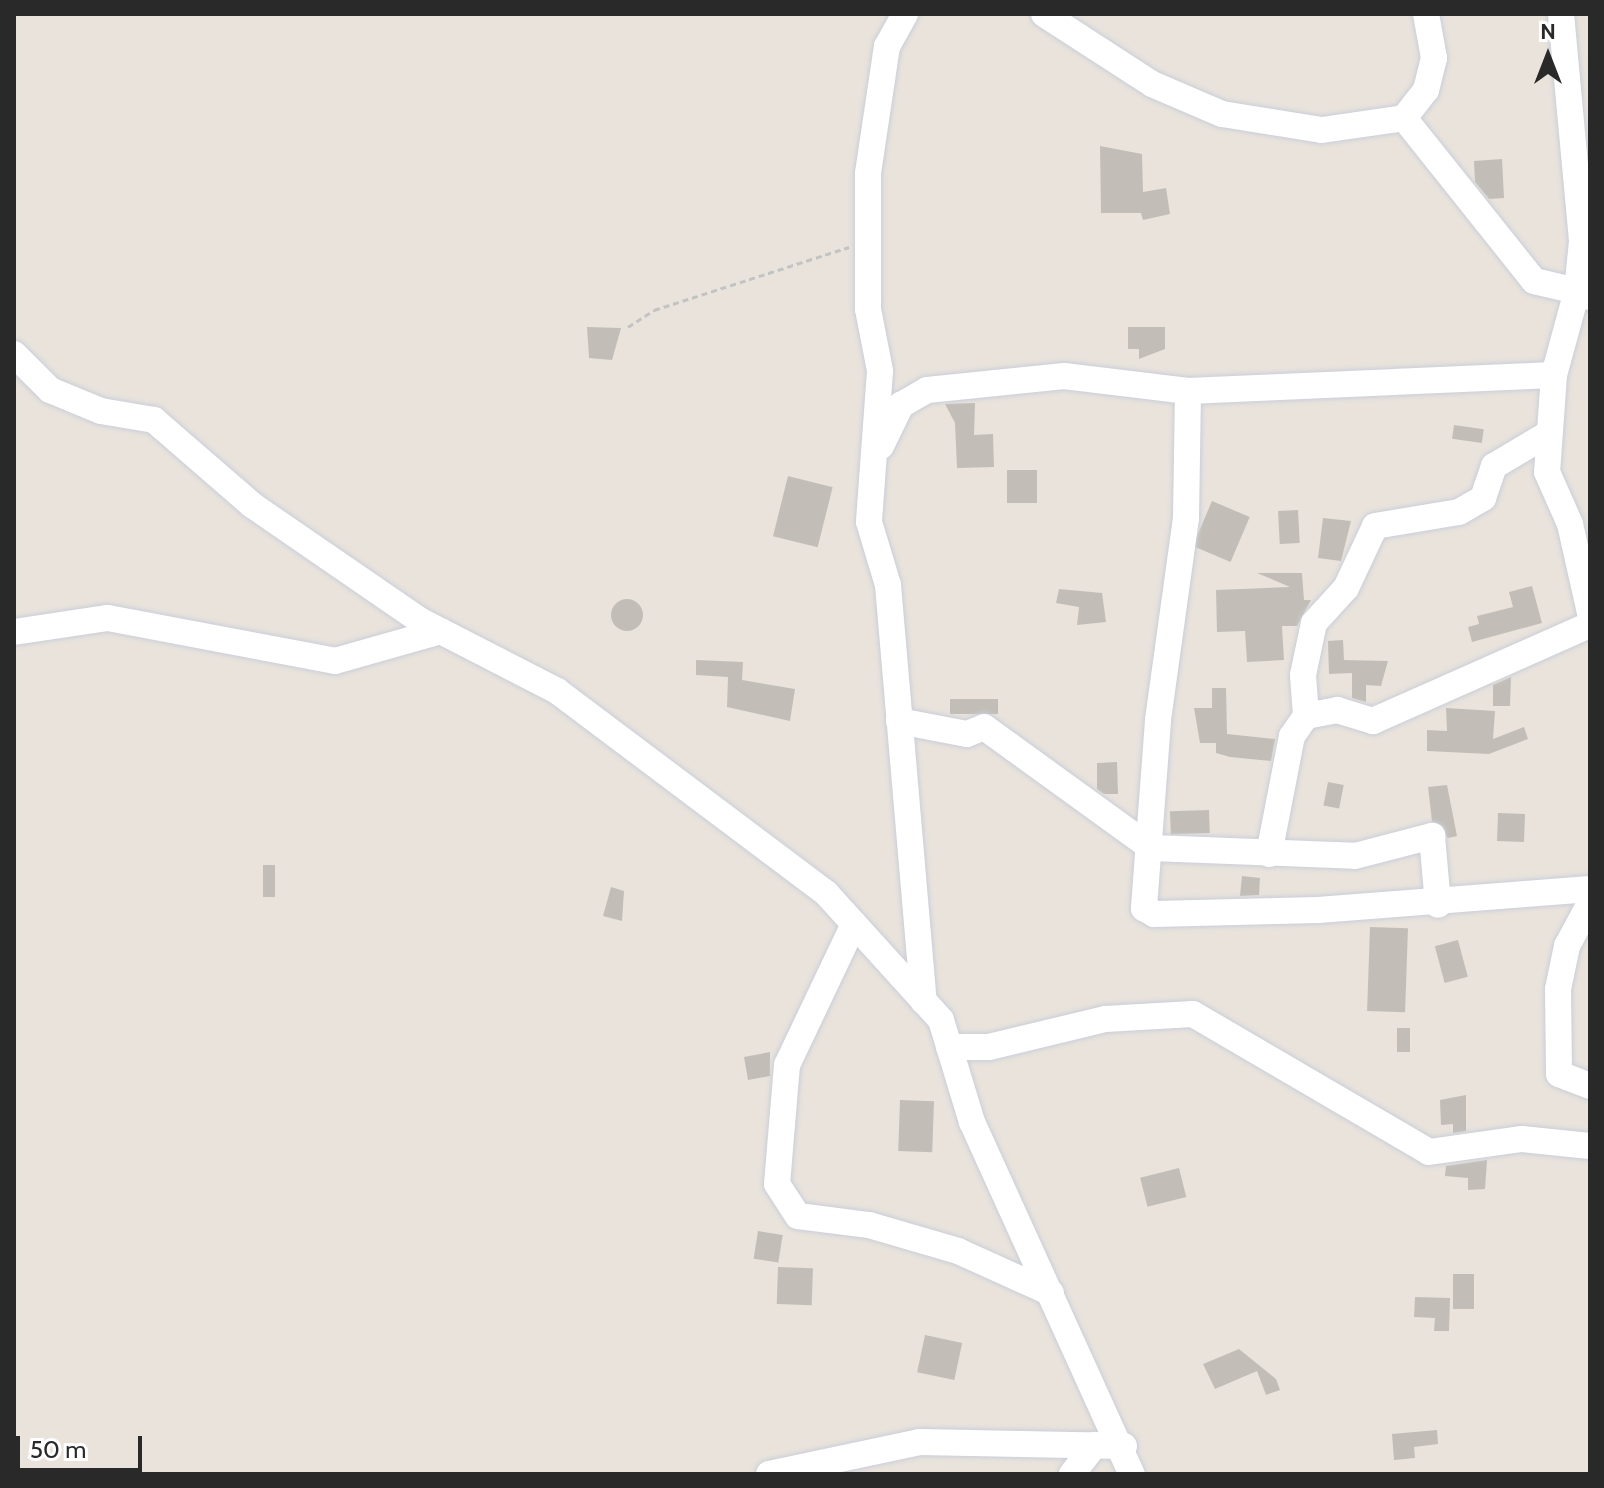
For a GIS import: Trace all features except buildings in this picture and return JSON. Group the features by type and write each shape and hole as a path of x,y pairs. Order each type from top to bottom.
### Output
{"street":[{"path":"905,14 887,46 875,111 865,243 880,371 877,452 869,522 888,585 924,1001"},
{"path":"1044,14 1139,77 1222,114 1322,130 1404,118 1426,90 1434,58 1426,14"},
{"path":"1561,14 1582,241 1583,294 1554,375 1546,435 1547,472 1570,524 1590,613"},
{"path":"1404,118 1534,281 1583,294"},
{"path":"14,354 50,390 101,411 154,420 252,505 441,631 557,691 648,752 826,893 941,1020 972,1122 1124,1446 1132,1474"},
{"path":"877,452 901,405 927,390 1064,376 1188,391 1554,375"},
{"path":"1188,391 1186,518 1158,721 1151,848 1143,895 1144,908 1154,914 1438,905 1590,889"},
{"path":"1269,854 1292,736 1306,716 1303,675 1314,623 1346,588 1375,526 1459,512 1483,498 1494,466 1546,435"},
{"path":"14,632 108,618 335,661 441,631"},
{"path":"1306,716 1337,710 1373,721 1590,625"},
{"path":"899,721 967,734 984,727 1151,848 1355,856 1425,834 1435,844 1438,905"},
{"path":"1590,903 1567,946 1558,989 1559,1074 1590,1086"},
{"path":"854,924 787,1065 777,1184 798,1216 869,1225 958,1251 1051,1293"},
{"path":"949,1047 989,1047 1105,1019 1193,1014 1429,1152 1522,1139 1590,1146"},
{"path":"769,1474 919,1442 1124,1446"},
{"path":"1072,1474 1095,1445"}],"path":[{"path":"628,327 654,310 804,257 865,243"}]}
